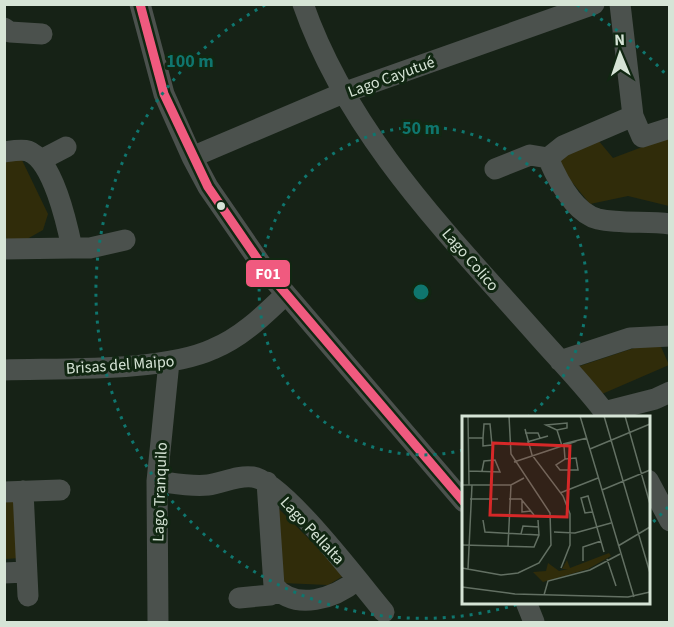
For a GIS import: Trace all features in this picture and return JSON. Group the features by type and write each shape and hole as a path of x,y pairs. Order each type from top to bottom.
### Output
{"street":[{"path":"140,4 164,94 192,157 243,240 286,294 462,500"},
{"name":"Lago Colico","path":"303,4 312,32 343,93 405,183 606,415"},
{"name":"Lago Cayutué","path":"192,157 343,93 594,4"},
{"path":"620,4 633,116 642,137 669,128"},
{"path":"4,28 10,32 42,34"},
{"path":"495,169 530,155 548,158 563,147 633,116"},
{"path":"40,160 66,147"},
{"path":"4,152 27,150 40,160 65,211 72,248"},
{"path":"548,158 556,177 582,211 597,219 669,224"},
{"path":"4,249 90,248 124,240"},
{"name":"Brisas del Maipo","path":"4,370 169,362 200,355 235,338 286,294"},
{"path":"560,361 630,338 669,336"},
{"name":"Lago Tranquilo","path":"158,622 157,481 169,362"},
{"path":"606,415 669,392"},
{"name":"Lago Pellalta","path":"157,481 207,485 242,477 256,477 267,482 319,533 384,612"},
{"name":"Lago Pellalta","path":"267,482 274,586 278,591 297,601 324,597 345,589 357,579"},
{"path":"650,484 669,521"},
{"path":"27,596 15,573 14,492 60,490"},
{"name":"Lago Pellalta","path":"239,598 270,595 278,591"},
{"path":"526,603 534,622"}],"shaded area":[{"path":"669,137 669,206 628,196 590,204 562,170 559,157 598,140 613,158"},
{"path":"21,158 48,214 43,230 27,239 5,239 5,160"},
{"path":"658,340 669,365 602,394 577,367"},
{"path":"4,502 19,502 20,558 5,559"},
{"path":"277,507 345,575 328,585 282,583"}],"transit line":[{"name":"F01","path":"140,4 164,94 208,187 263,267 462,500"}]}
